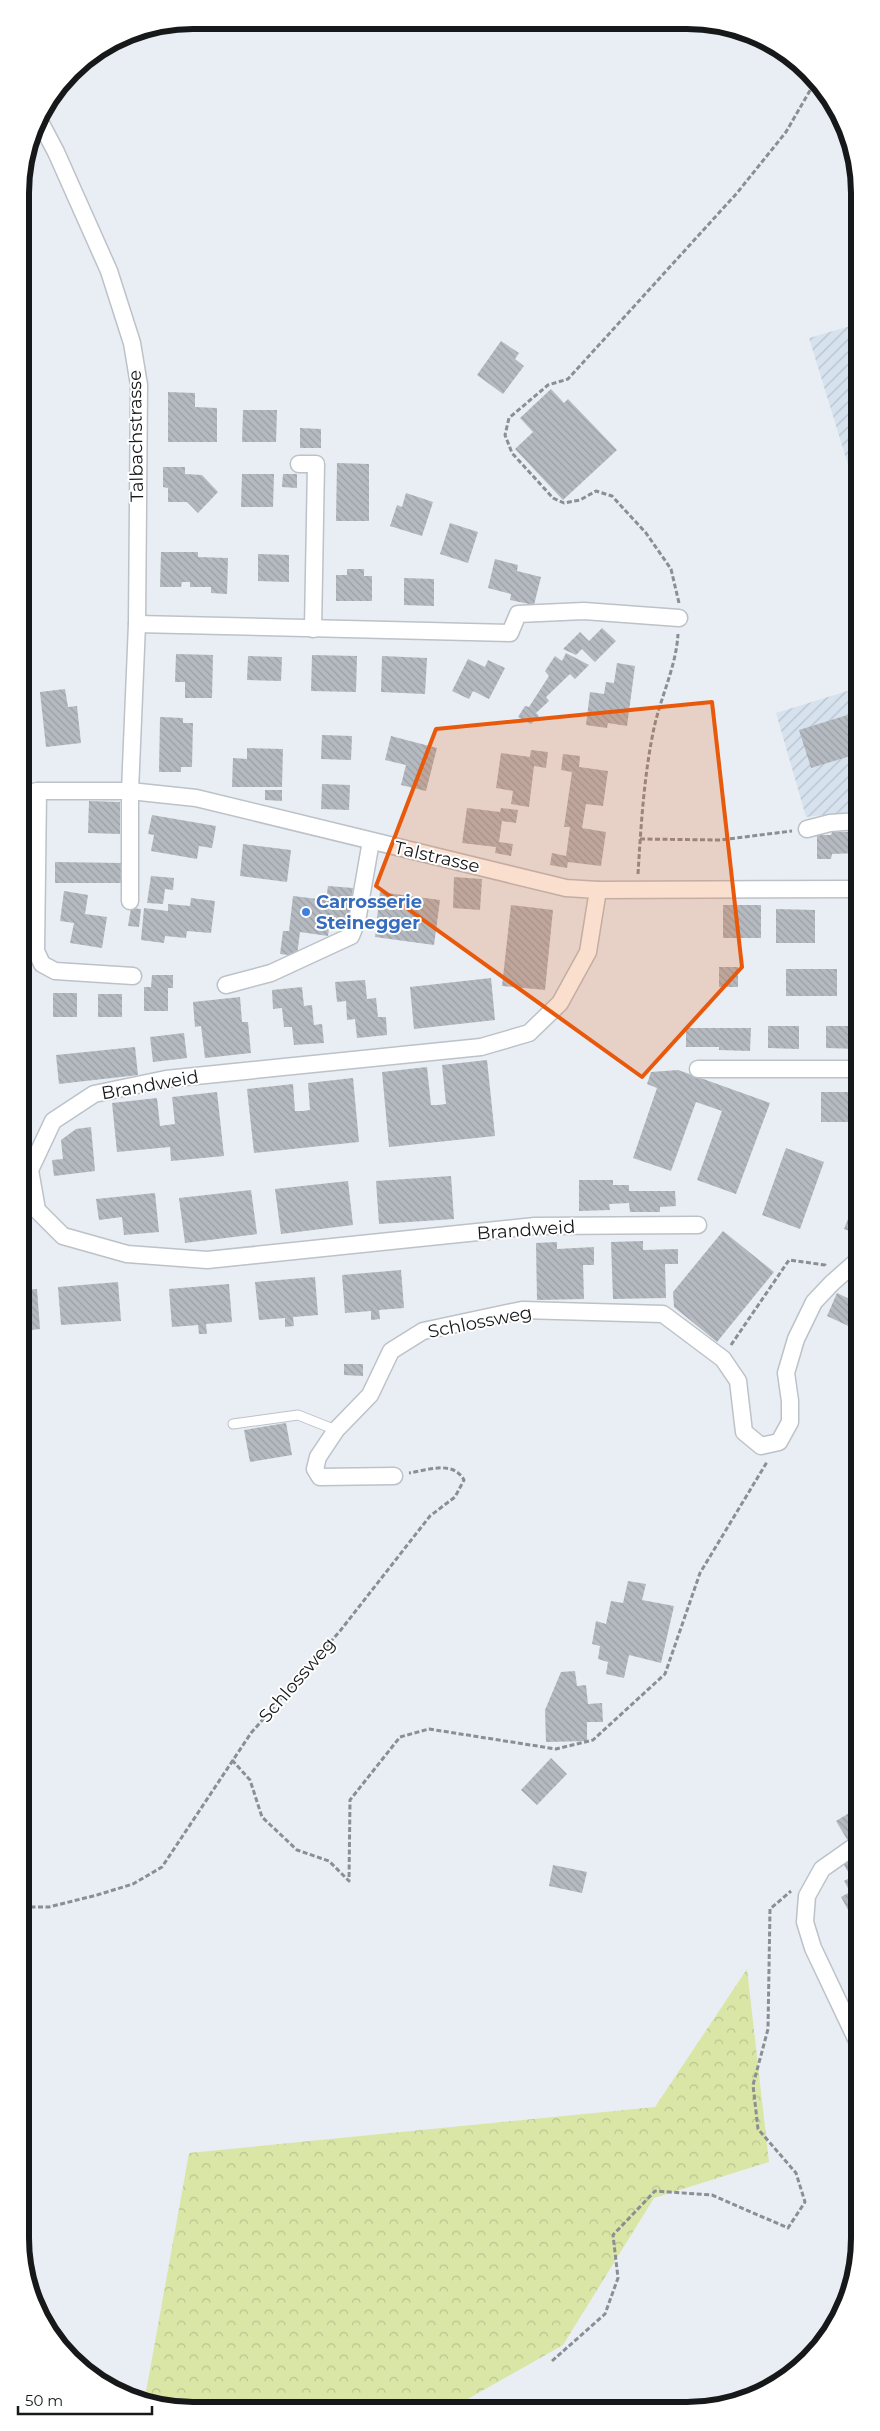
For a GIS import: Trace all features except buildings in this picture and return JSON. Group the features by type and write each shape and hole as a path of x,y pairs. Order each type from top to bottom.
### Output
{"street":[{"name":"Talbachstrasse","path":"42,127 68,178 109,271 132,343 139,385 137,624 130,791 130,901"},
{"path":"299,464 316,464 313,628"},
{"path":"137,624 510,633 518,614 584,611 679,618"},
{"path":"38,791 36,951 42,964 55,971 133,976"},
{"name":"Talstrasse","path":"29,793 130,791 196,798 566,888 598,890 851,889"},
{"path":"808,829 851,822"},
{"path":"226,985 271,973 351,936 357,921 372,841"},
{"name":"Brandweid","path":"598,890 588,952 560,1004 530,1034 481,1047 166,1079 94,1094 52,1121 30,1170 37,1210 63,1236 127,1254 207,1260 535,1226 698,1225"},
{"path":"698,1069 851,1069"},
{"path":"779,1442 790,1422 790,1401 786,1373 796,1340 814,1302 832,1282 851,1266"},
{"name":"Schlossweg","path":"394,1476 320,1477 315,1469 318,1457 336,1430 370,1395 391,1350 423,1331 522,1310 663,1314 723,1359 738,1381 744,1432 760,1446 779,1442"},
{"path":"851,1849 822,1869 807,1896 805,1922 813,1948 851,2028"}],"lane":[{"path":"233,1424 298,1415 336,1430"}],"path":[{"path":"637,889 640,839 654,727 677,651 680,609 671,569 646,532 612,496 596,491 580,500 564,503 553,498 512,453 505,435 509,418 548,385 568,379 731,201 786,132 812,87"},
{"path":"640,839 720,840 808,829"},
{"path":"723,1359 789,1260 825,1265 832,1282"},
{"path":"232,1760 250,1780 262,1817 297,1850 329,1861 349,1881 350,1800 400,1737 429,1729 556,1749 593,1740 665,1674 700,1573 779,1442"},
{"name":"Schlossweg","path":"29,1907 49,1908 134,1884 162,1867 250,1733 340,1632 430,1516 455,1497 464,1480 460,1472 450,1468 394,1476"},
{"path":"552,2361 605,2314 618,2278 613,2235 655,2191 712,2195 788,2228 805,2202 796,2173 758,2129 753,2085 768,2029 770,1909 798,1884"}],"highlighted area":[{"path":"712,702 742,967 642,1077 376,886 436,729"}],"shaded area":[{"path":"851,326 851,474 809,338"},
{"path":"851,690 851,812 806,817 776,713"}],"green space":[{"path":"747,1969 769,2162 654,2198 563,2345 463,2402 182,2402 145,2395 189,2153 655,2107"}],"place":[{"name":"Carrosserie Steinegger","path":"306,912"}]}
